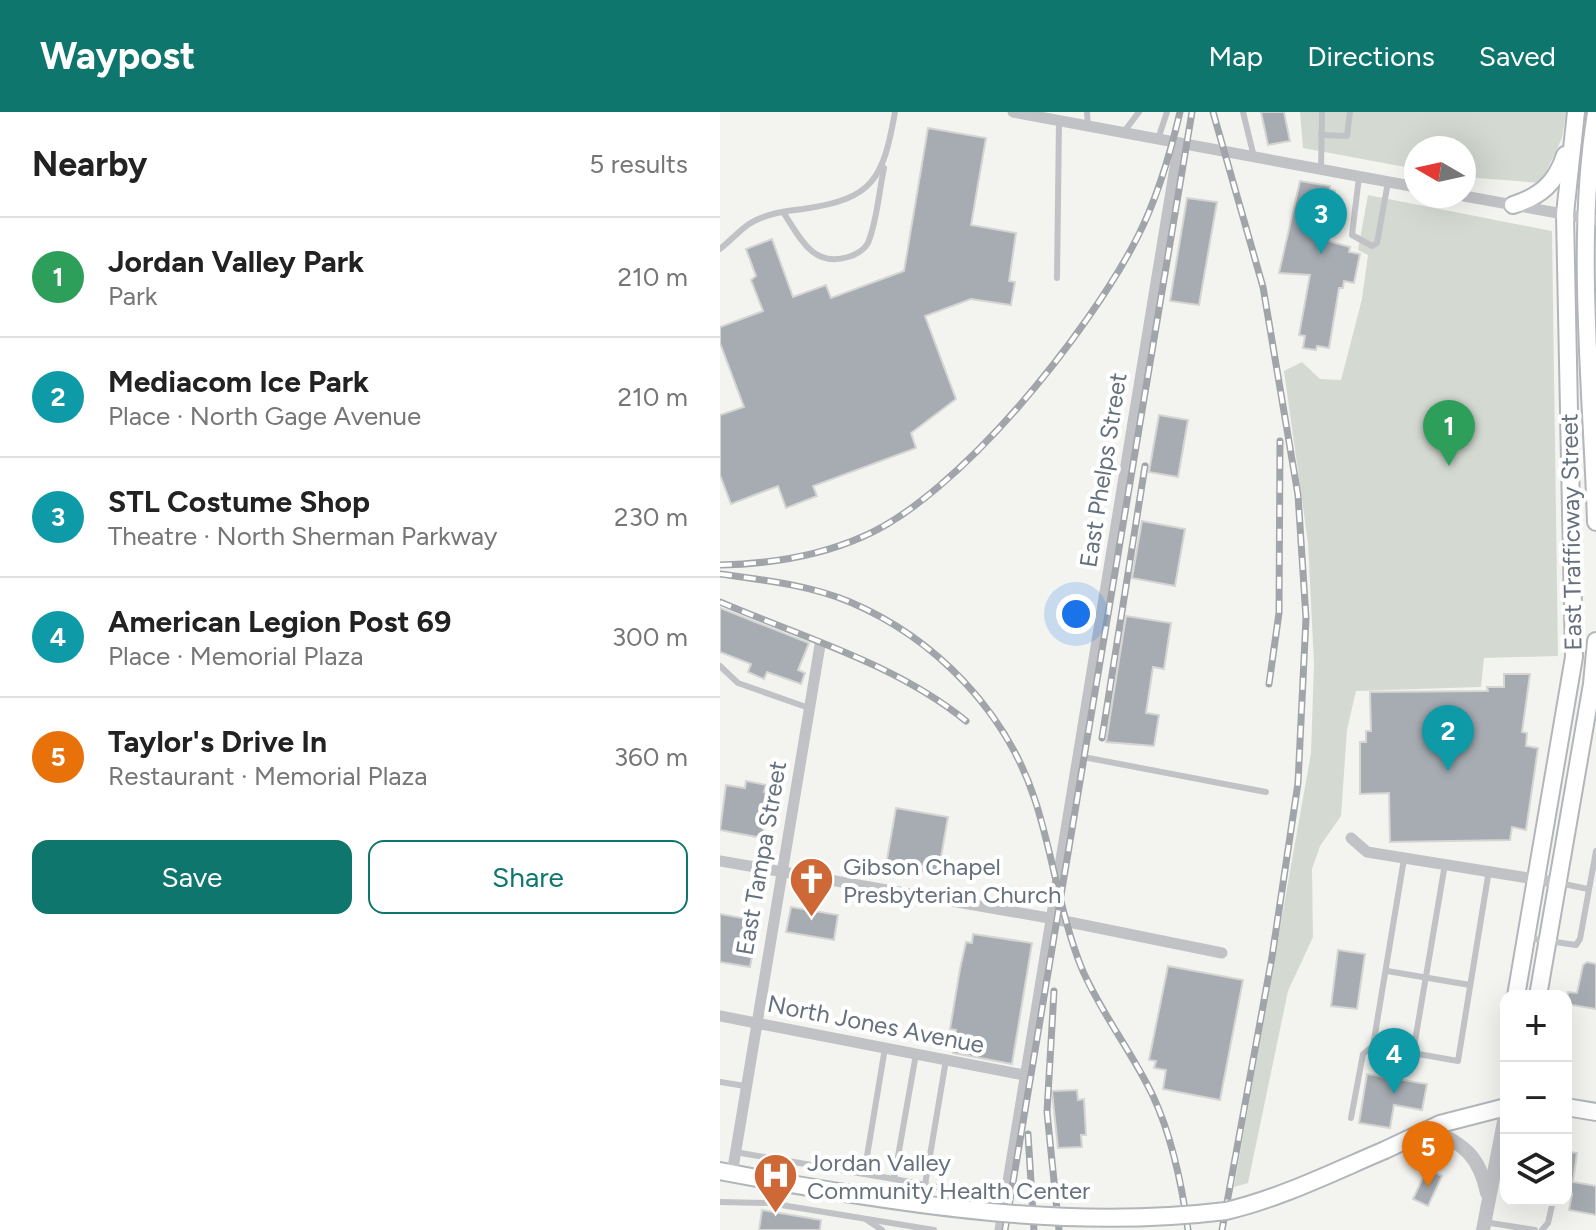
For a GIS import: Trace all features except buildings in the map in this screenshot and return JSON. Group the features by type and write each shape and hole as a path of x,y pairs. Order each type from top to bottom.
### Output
{"main road":[{"name":"East Trafficway Street","path":"1517,990 1574,657 1565,214 1576,112"},
{"name":"East Trafficway Street","path":"1596,113 1589,155 1596,522"},
{"path":"1513,205 1533,199 1549,187 1561,169 1572,135"},
{"name":"East Trafficway Street","path":"1539,990 1596,641"},
{"path":"1572,1108 1596,1112"},
{"path":"726,1172 1014,1224 1105,1227 1225,1212 1279,1195 1431,1129 1500,1111"}],"street":[{"path":"1018,112 1404,185"},
{"name":"East Phelps Street","path":"1000,1230 1179,143"},
{"path":"1476,198 1591,219"},
{"name":"East Tampa Street","path":"726,1172 735,1152 820,645"},
{"path":"1351,838 1367,852 1559,883"},
{"path":"720,861 1049,918 1222,953"},
{"name":"North Jones Avenue","path":"720,1016 1024,1075"},
{"path":"1431,1129 1457,1140 1473,1155 1482,1171 1488,1202"},
{"path":"1483,1226 1501,1134"}],"lane":[{"path":"783,212 809,251 820,259 835,261 854,256 867,245 895,112"},
{"path":"1087,112 1088,126"},
{"path":"1123,133 1139,112"},
{"path":"1158,139 1167,112"},
{"path":"1243,112 1254,157"},
{"path":"1321,170 1322,112"},
{"path":"1321,135 1347,136 1350,112"},
{"path":"1057,278 1059,121"},
{"path":"720,249 750,223 783,212 831,205 862,192 885,164"},
{"path":"1359,177 1352,235 1372,246 1377,243 1388,182"},
{"path":"720,666 738,683 809,708"},
{"path":"1078,756 1266,792"},
{"path":"1527,938 1576,945 1596,851"},
{"path":"1351,1118 1363,1054 1373,1046 1404,858"},
{"path":"1413,1053 1445,864"},
{"path":"1373,1046 1458,1061 1489,870"},
{"path":"1559,883 1588,889"},
{"path":"1387,971 1470,985"},
{"path":"864,1174 885,1048"},
{"path":"894,1179 916,1054"},
{"path":"925,1185 946,1060"},
{"path":"720,1082 745,1086"},
{"path":"735,1152 1005,1198"},
{"path":"720,1202 769,1203 934,1230"},
{"path":"1542,1230 1548,1223 1552,1206"},
{"path":"864,1218 882,1230"},
{"path":"1483,1226 1535,1230"}],"shaded area":[{"path":"1300,112 1566,112 1562,138 1541,183 1476,178 1476,136 1404,136 1404,167 1303,148"},
{"path":"1368,195 1404,202 1404,208 1434,208 1552,231 1558,656 1484,658 1481,687 1356,691 1347,730 1341,816 1320,846 1312,869 1313,937 1288,991 1248,1183 1234,1187 1311,753 1314,664 1308,543 1284,371 1302,362 1320,379 1341,380 1362,299 1368,255 1358,250"}],"railway":[{"path":"720,565 792,558 862,537 900,516 979,449 1054,363 1115,276 1151,208 1180,112"},
{"path":"1005,1230 1192,112"},
{"path":"1213,112 1263,287 1298,495 1306,618 1298,783 1272,957 1222,1230"},
{"path":"1269,684 1279,613 1280,441"},
{"path":"1102,738 1145,466"},
{"path":"720,574 819,591 881,617 938,657 964,681 986,708 1022,767 1035,800 1068,928 1082,969 1160,1112 1175,1162 1188,1230"},
{"path":"720,602 879,668 910,683 966,721"},
{"path":"1054,991 1047,1112 1059,1230"},
{"path":"1028,1134 1034,1230"}],"place":[{"name":"STL Costume Shop","path":"1321,254"},
{"name":"Jordan Valley Park","path":"1449,466"},
{"name":"Mediacom Ice Park","path":"1448,771"},
{"name":"Gibson Chapel Presbyterian Church","path":"812,919"},
{"name":"American Legion Post 69","path":"1394,1094"},
{"name":"Taylor's Drive In","path":"1428,1187"},
{"name":"Jordan Valley Community Health Center","path":"776,1215"}]}
